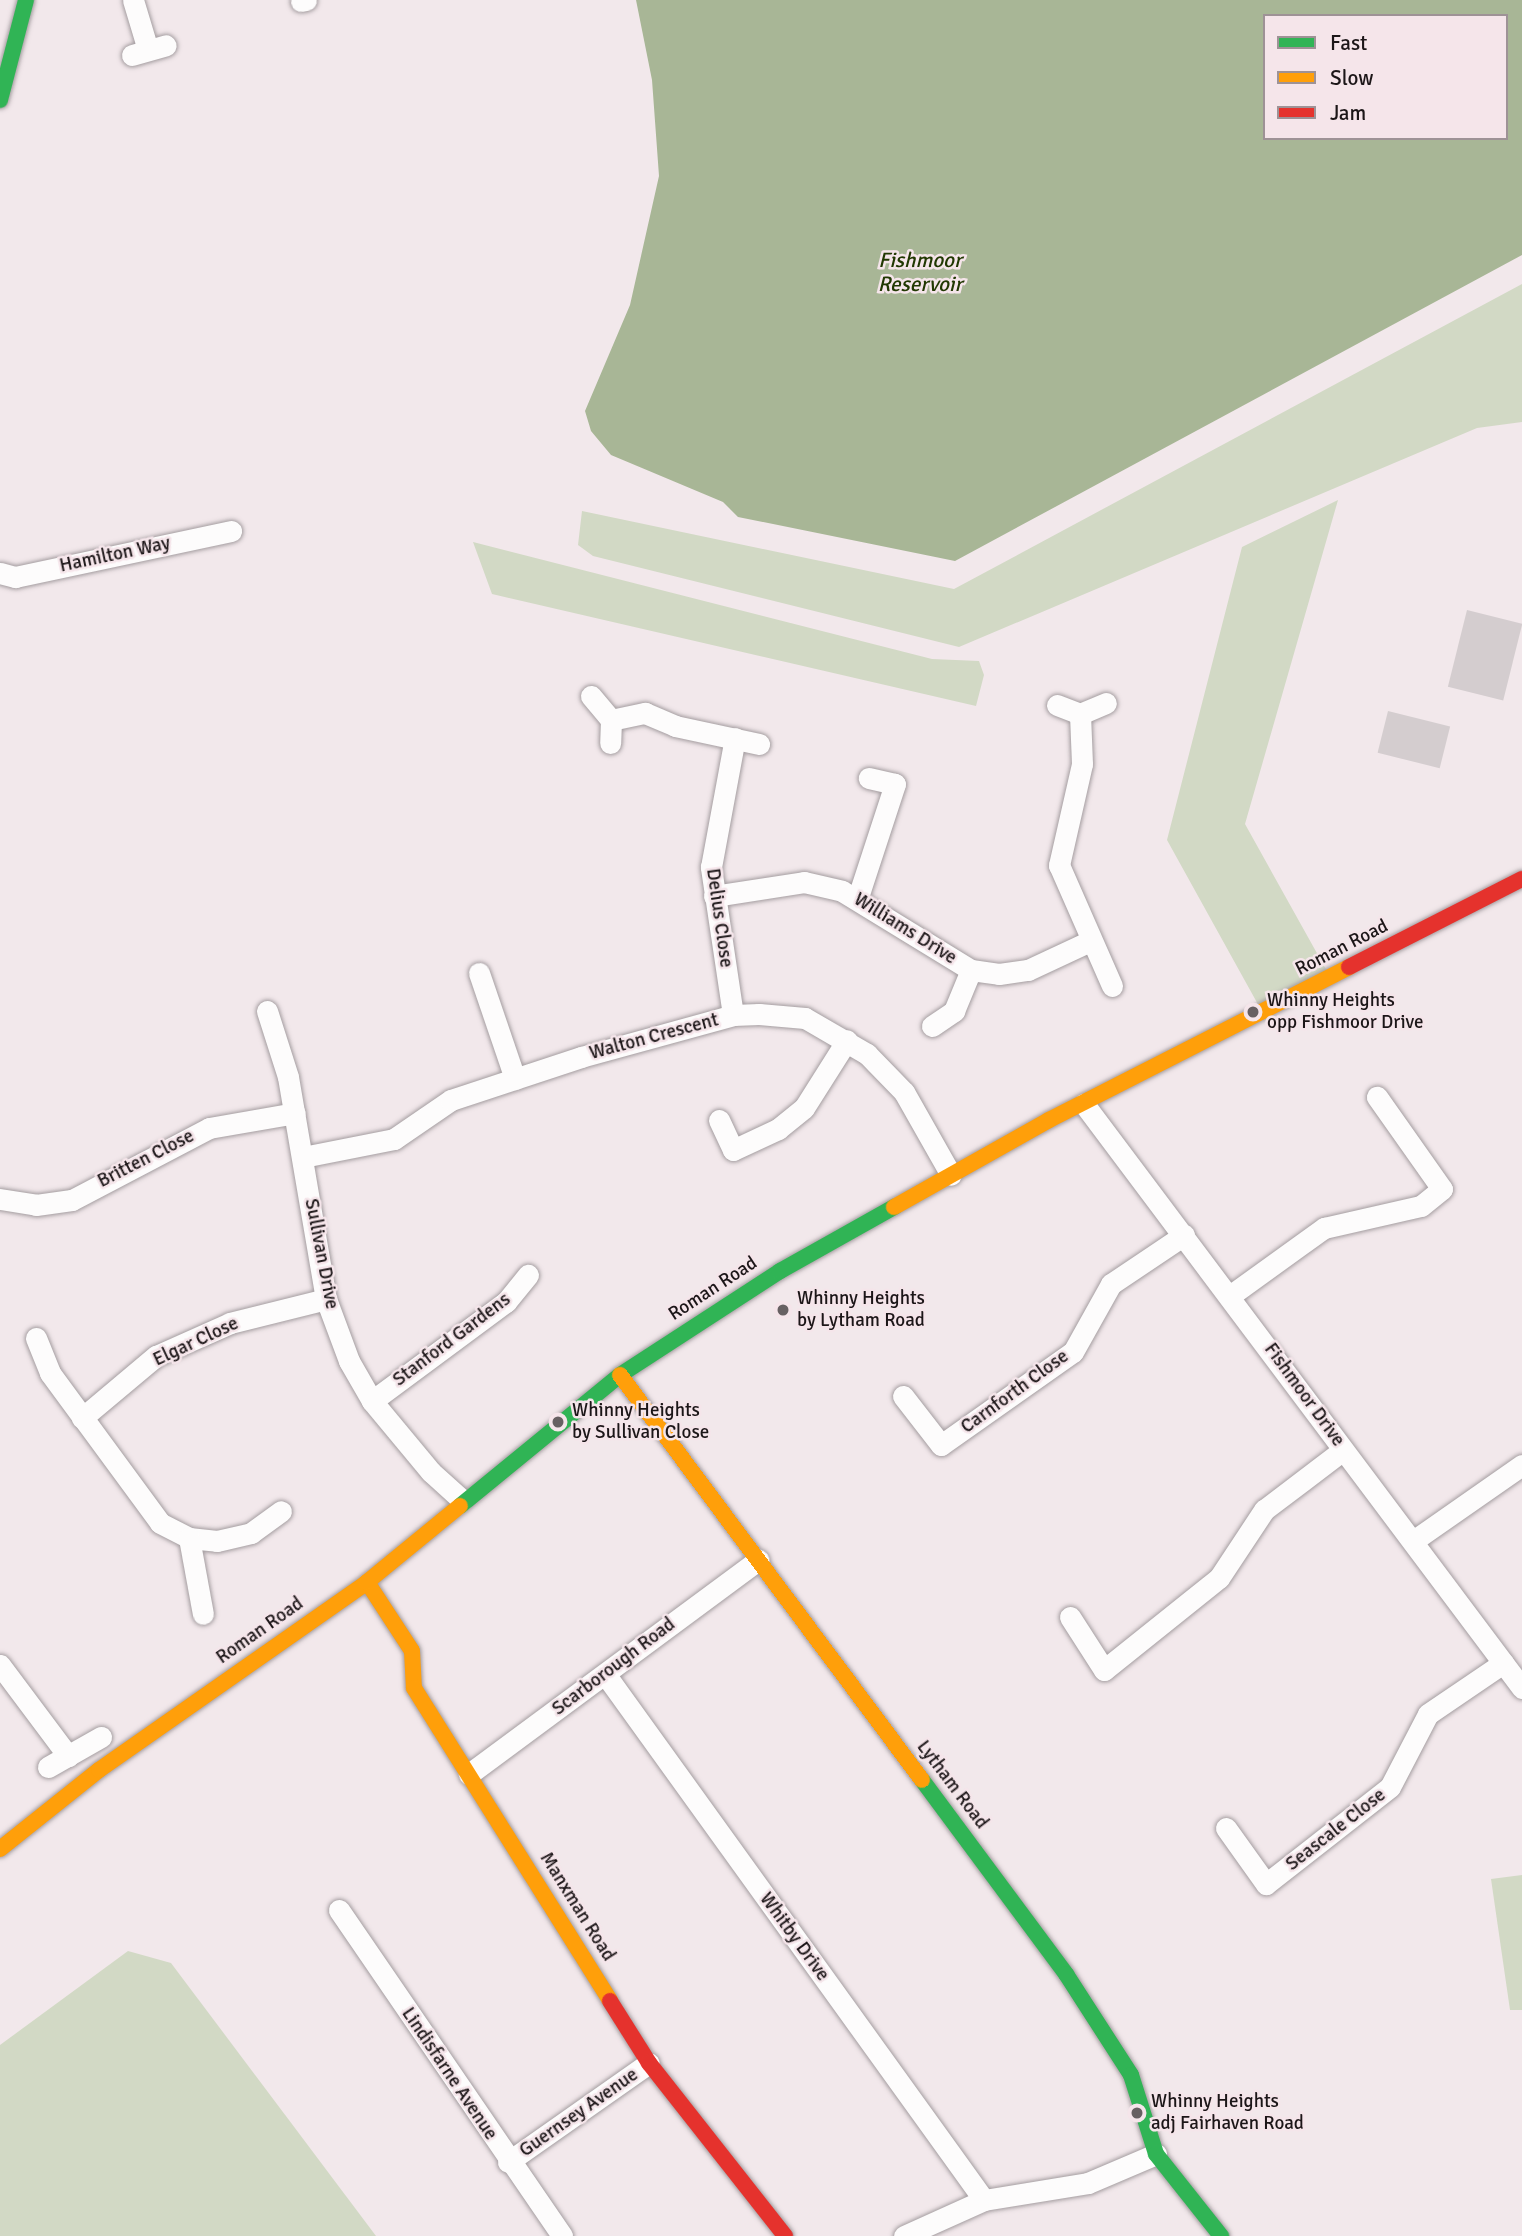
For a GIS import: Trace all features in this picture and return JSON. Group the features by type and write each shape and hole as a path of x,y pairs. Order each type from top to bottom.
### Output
{"main road":[{"path":"0,100 26,0"},
{"name":"Roman Road","path":"0,1849 99,1770 367,1582 462,1500 620,1375 780,1270 1084,1104 1522,879"},
{"name":"Lytham Road","path":"620,1375 1066,1974 1130,2074 1156,2154 1221,2236"},
{"name":"Manxman Road","path":"367,1582 412,1651 414,1688 649,2063 785,2236"}],"street":[{"path":"134,0 149,50"},
{"name":"Hamilton Way","path":"0,573 15,577 230,531"},
{"path":"591,696 611,720 610,743"},
{"path":"1057,705 1080,715 1106,703"},
{"path":"611,720 646,713 675,726 759,744"},
{"path":"1080,715 1082,764 1059,865 1090,941 1112,985"},
{"name":"Delius Close","path":"733,1015 714,896 712,846 735,738"},
{"path":"858,897 895,784 869,778"},
{"name":"Williams Drive","path":"714,896 804,882 858,897 971,970 1015,973 1090,941"},
{"name":"Williams Drive","path":"932,1026 954,1011 971,970"},
{"path":"479,973 515,1079"},
{"name":"Sullivan Drive","path":"267,1011 295,1113 326,1299 372,1401 431,1472 462,1500"},
{"name":"Walton Crescent","path":"303,1157 394,1139 451,1100 733,1015 805,1018 847,1040 904,1092 951,1175"},
{"path":"719,1120 733,1150 759,1141 804,1108 847,1040"},
{"path":"1231,1295 1324,1228 1421,1206 1442,1189 1377,1097"},
{"name":"Fishmoor Drive","path":"1084,1104 1231,1295 1343,1450 1522,1688"},
{"name":"Britten Close","path":"0,1199 36,1205 72,1200 209,1128 295,1113"},
{"name":"Carnforth Close","path":"903,1396 941,1445 1073,1352 1111,1284 1184,1235"},
{"name":"Stanford Gardens","path":"372,1401 506,1302 528,1275"},
{"name":"Elgar Close","path":"82,1418 156,1356 230,1322 326,1299"},
{"path":"36,1338 50,1373 160,1523 189,1538 217,1541 251,1533 281,1511"},
{"path":"1070,1617 1104,1670 1219,1578 1264,1510 1343,1450"},
{"path":"1413,1541 1522,1465"},
{"path":"189,1538 203,1614"},
{"name":"Scarborough Road","path":"469,1773 758,1560"},
{"name":"Seascale Close","path":"1226,1828 1266,1884 1390,1787 1428,1714 1503,1663"},
{"path":"0,1665 68,1756"},
{"name":"Whitby Drive","path":"605,1674 984,2200"},
{"path":"48,1767 101,1737"},
{"name":"Lindisfarne Avenue","path":"339,1910 508,2162 562,2236"},
{"name":"Guernsey Avenue","path":"508,2162 649,2063"},
{"path":"904,2236 984,2200 1088,2183 1156,2154"}],"shaded area":[{"path":"1522,284 1522,422 1477,428 959,647 593,556 578,545 582,511 954,589"},
{"path":"1338,500 1245,824 1328,973 1260,1008 1167,840 1242,547"},
{"path":"473,542 932,659 979,661 984,675 976,706 492,594"},
{"path":"1522,1875 1522,2010 1510,2010 1491,1879"},
{"path":"128,1951 171,1963 376,2236 0,2236 0,2045"}],"water":[{"name":"Fishmoor Reservoir","path":"636,0 1522,0 1522,255 955,561 738,517 723,502 611,455 591,431 585,411 630,305 659,176 652,80"}],"building":[{"path":"1467,610 1522,624 1503,700 1448,687"},
{"path":"1388,711 1450,726 1440,768 1378,753"}],"traffic: fast":[{"path":"0,100 26,0"},
{"path":"460,1506 620,1375 780,1271 894,1207"},
{"path":"922,1780 1066,1974 1131,2075 1156,2154 1221,2236"}],"traffic: slow":[{"path":"894,1207 1049,1120 1349,967"},
{"path":"620,1375 922,1780"},
{"path":"0,1849 99,1770 367,1582 460,1506"},
{"path":"367,1582 412,1651 414,1688 610,2001"}],"traffic: jam":[{"path":"1349,967 1522,879"},
{"path":"610,2001 649,2063 785,2236"}],"place":[{"name":"Whinny Heights opp Fishmoor Drive","path":"1253,1012"},
{"name":"Whinny Heights by Lytham Road","path":"783,1310"},
{"name":"Whinny Heights by Sullivan Close","path":"558,1422"},
{"name":"Whinny Heights adj Fairhaven Road","path":"1137,2113"}]}
